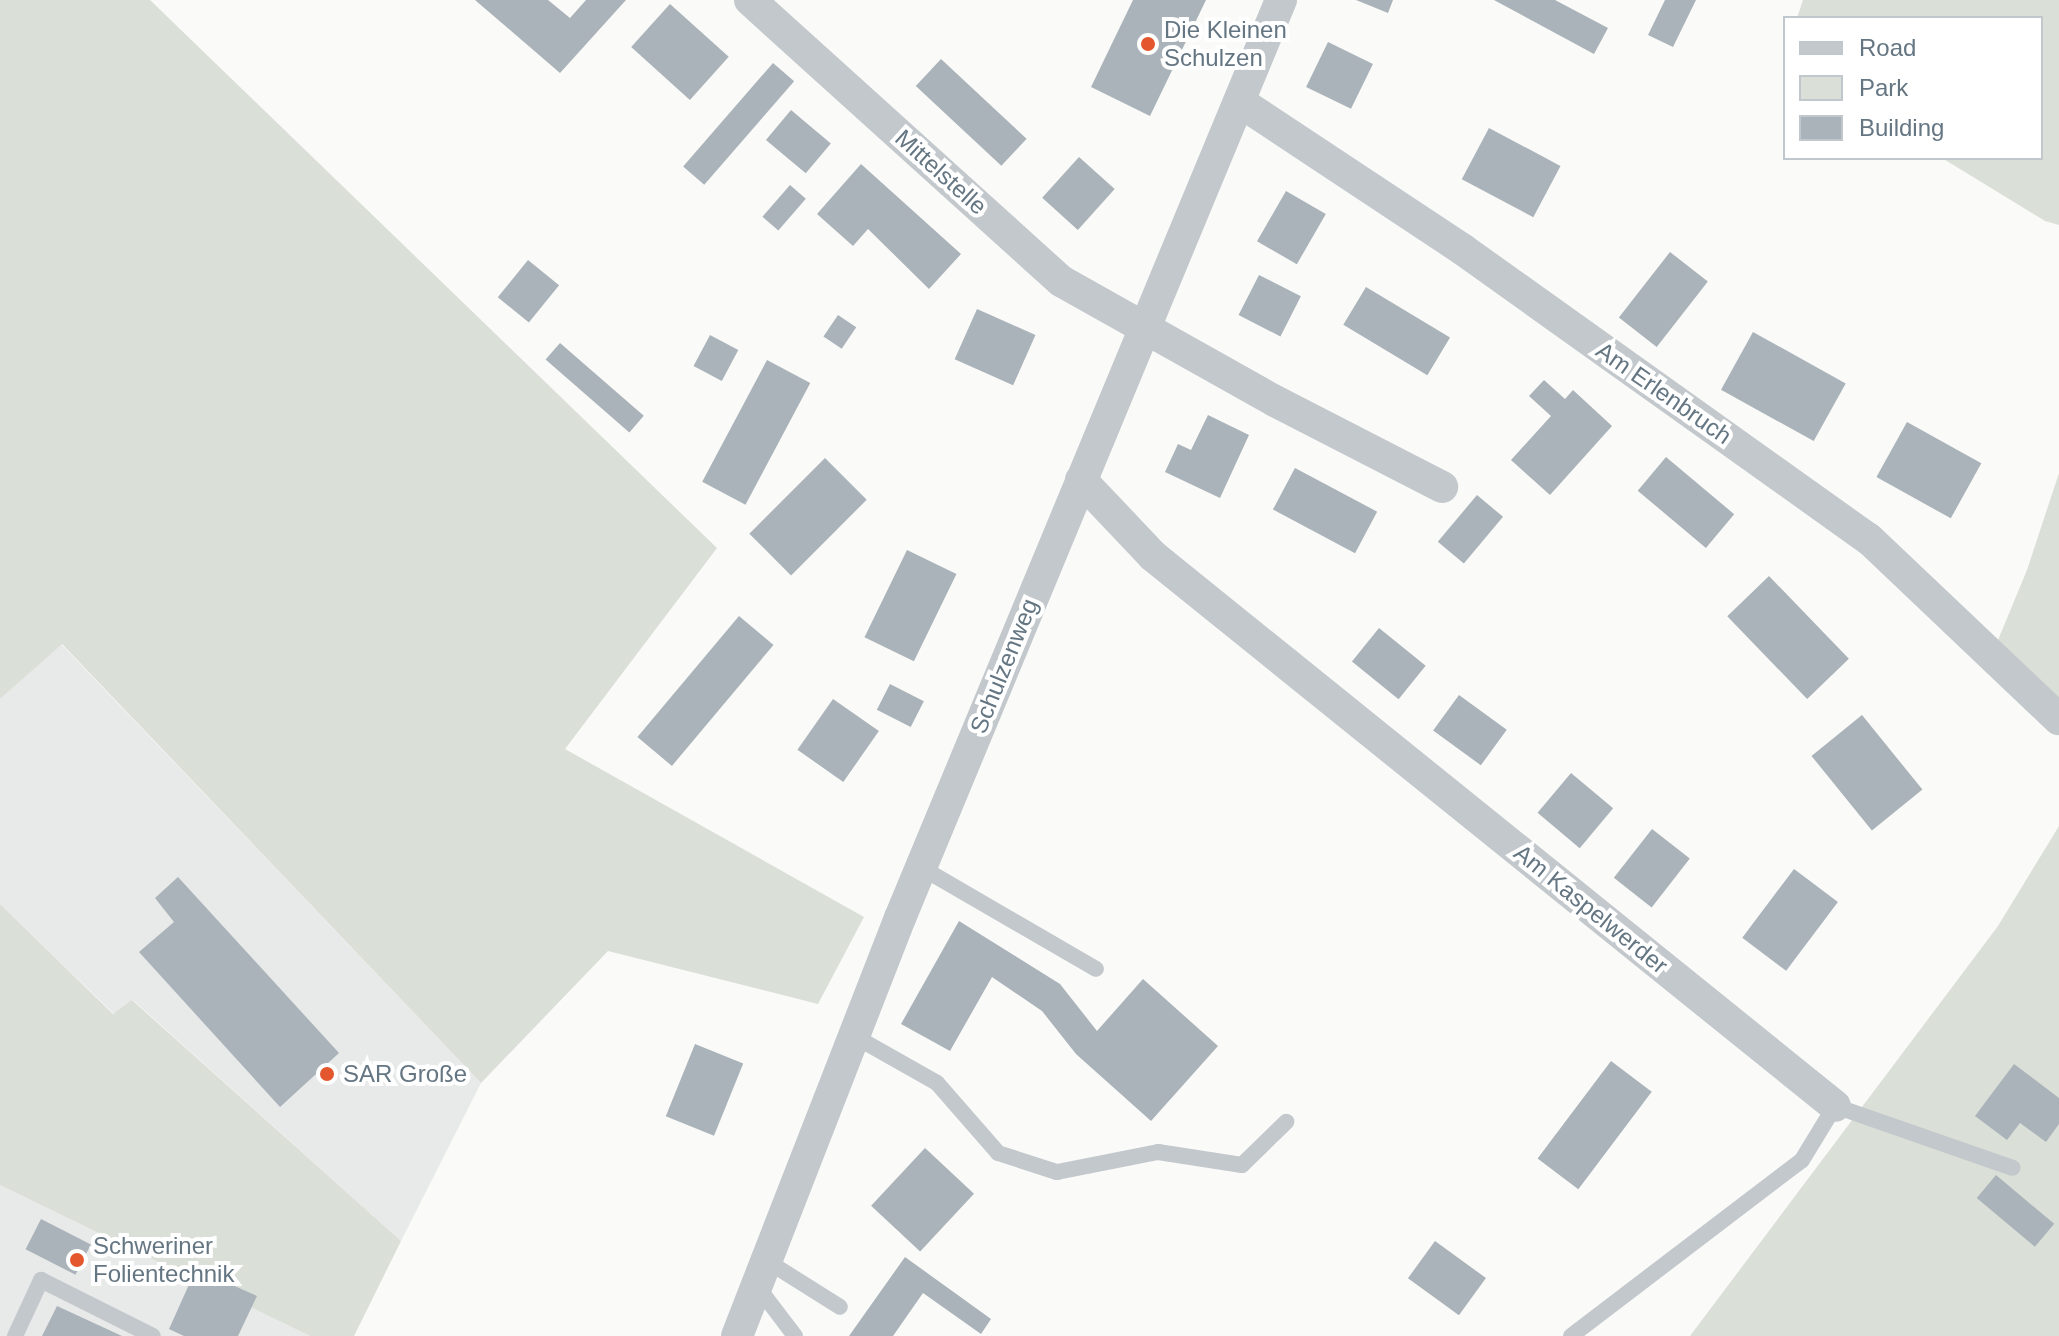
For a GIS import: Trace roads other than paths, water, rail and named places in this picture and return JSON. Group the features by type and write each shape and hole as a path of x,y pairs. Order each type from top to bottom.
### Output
{"street":[{"name":"Mittelstelle","path":"750,0 1061,281 1143,327"},
{"name":"Schulzenweg","path":"737,1336 922,868 1143,327 1281,0"},
{"name":"Am Erlenbruch","path":"1240,102 1462,249 1869,539 2059,719"},
{"path":"1143,327 1275,401 1442,487"},
{"name":"Am Kaspelwerder","path":"1081,480 1153,556 1835,1106"}],"lane":[{"path":"922,868 1096,969"},
{"path":"854,1036 937,1083 998,1153 1057,1172 1158,1152 1242,1165 1286,1122"},
{"path":"1571,1336 1802,1160 1835,1106 2013,1168"},
{"path":"762,1274 840,1307"},
{"path":"762,1274 795,1336"},
{"path":"15,1336 41,1280 153,1336"}],"place":[{"name":"Die Kleinen Schulzen","path":"1148,44"},
{"name":"SAR Große","path":"327,1074"},
{"name":"Schweriner Folientechnik","path":"77,1260"}]}
